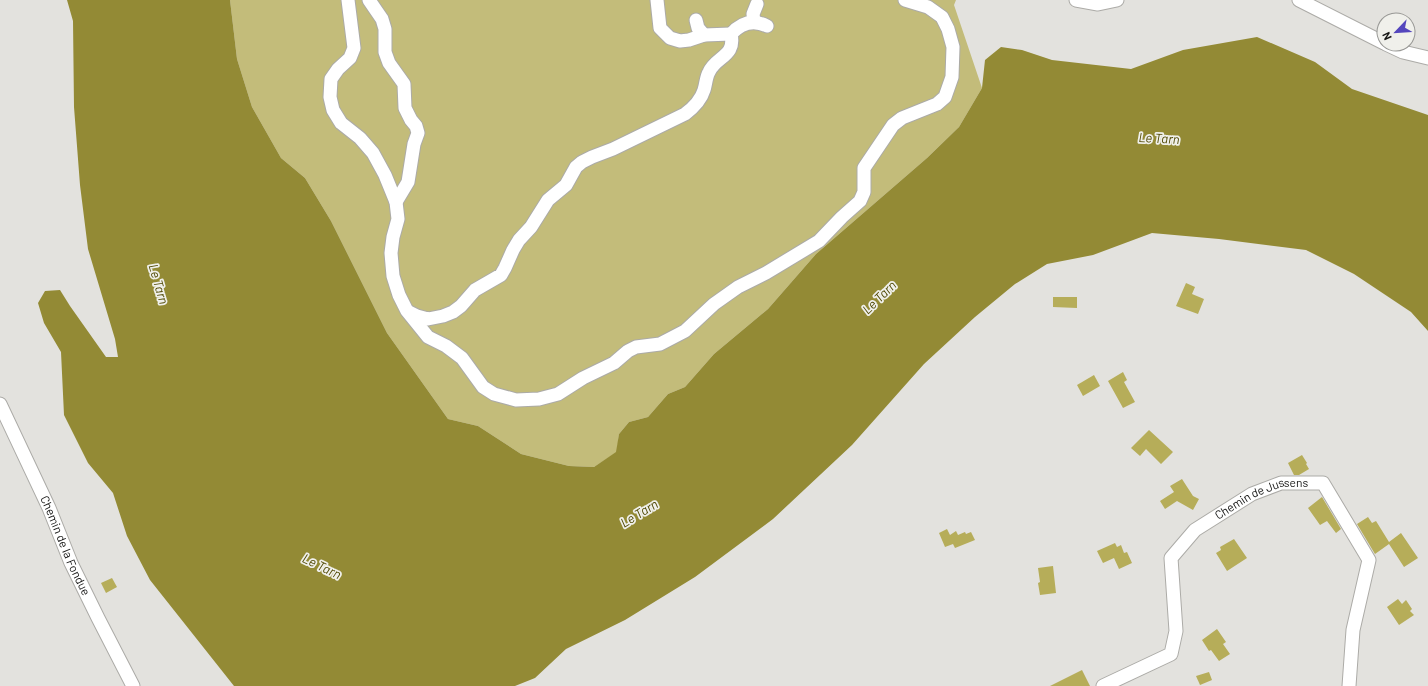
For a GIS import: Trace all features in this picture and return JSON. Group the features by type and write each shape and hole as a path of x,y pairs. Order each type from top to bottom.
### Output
{"street":[{"path":"348,0 354,48 350,58 338,69 331,79 330,97 333,110 341,123 360,138 373,153 385,175 396,202 398,219 393,237 391,253 393,276 399,295 407,311 428,337 446,346 462,358 483,386 494,394 516,400 540,399 558,394 583,378 614,363 636,347 660,344 685,331 714,304 738,287 766,273 818,241 842,216 860,201 864,192 864,168 893,125 902,118 936,104 945,97 952,78 953,47 948,29 942,17 928,7 905,0"},
{"path":"369,0 382,19 385,29 385,52 389,63 404,84 406,108 418,132 414,144 408,182 396,202"},
{"path":"656,0 660,28 670,38 680,41 689,40 704,35 731,34 745,24 754,22 767,26"},
{"path":"1076,0 1098,4 1117,0"},
{"path":"1299,0 1376,38"},
{"path":"754,22 753,14 757,4"},
{"path":"696,20 698,28 704,35"},
{"path":"407,311 428,319 443,316 453,312 461,306 475,290 501,275 506,268 513,250 519,240 531,227 548,200 566,185 576,167 582,162 613,149 685,114 694,106 704,92 709,71 715,64 724,58 730,49 732,41 731,34"},
{"path":"1403,52 1428,58"},
{"name":"Chemin de la Fondue","path":"0,404 49,508 71,563 133,686"},
{"name":"Chemin de Jussens","path":"1103,686 1171,654 1176,631 1171,558 1195,530 1252,494 1281,483 1323,483 1370,560 1353,630 1349,686"}],"shaded area":[{"path":"230,0 956,0 954,5 982,88 959,127 927,158 816,254 768,309 714,354 685,387 668,394 648,417 629,422 619,434 617,452 594,467 569,466 521,454 478,426 448,419 387,333 331,221 305,178 281,158 252,107 237,59"}],"water":[{"name":"Le Tarn","path":"67,0 230,0 237,59 252,107 281,158 305,178 331,221 387,333 448,419 478,426 521,454 569,466 594,467 616,452 619,434 629,422 648,417 668,394 685,387 714,354 768,309 816,254 927,158 959,127 982,88 985,60 1001,47 1022,50 1052,60 1131,69 1183,50 1257,37 1315,62 1352,89 1428,115 1428,331 1411,312 1354,274 1306,250 1219,239 1152,233 1093,255 1047,264 1015,284 975,317 924,364 852,445 773,519 695,577 625,620 566,649 535,678 515,686 234,686 150,580 127,536 113,493 88,463 64,415 61,352 44,323 38,303 45,291 60,290 106,357 118,357 115,339 88,249 80,185 74,107 73,21"}],"building":[{"path":"1186,283 1195,287 1192,294 1204,299 1198,314 1176,306"},
{"path":"1053,297 1077,297 1077,308 1053,307"},
{"path":"1123,372 1127,380 1124,382 1135,402 1123,408 1108,381"},
{"path":"1094,375 1100,386 1083,396 1077,385"},
{"path":"1149,430 1173,452 1161,464 1146,449 1140,456 1131,448"},
{"path":"1302,455 1309,469 1299,475 1294,475 1288,463"},
{"path":"1182,479 1193,496 1199,499 1193,510 1177,501 1165,509 1160,501 1174,492 1170,486"},
{"path":"1322,497 1341,529 1336,533 1327,521 1320,525 1308,508"},
{"path":"1368,517 1372,523 1376,521 1389,542 1401,533 1418,558 1404,567 1389,544 1375,554 1357,524"},
{"path":"947,529 950,535 956,531 958,535 965,532 966,534 971,532 975,540 955,548 953,544 945,547 939,533"},
{"path":"1234,539 1247,558 1227,571 1216,553 1221,550 1220,547"},
{"path":"1115,543 1117,547 1121,545 1124,553 1127,552 1132,563 1119,569 1114,558 1103,563 1097,551"},
{"path":"1053,566 1056,593 1040,595 1038,568"},
{"path":"112,578 117,587 106,593 101,583"},
{"path":"1398,599 1402,604 1406,600 1412,609 1410,611 1414,615 1399,625 1387,607"},
{"path":"1217,629 1226,642 1223,644 1230,654 1219,661 1211,650 1209,651 1202,640"},
{"path":"1082,670 1090,686 1050,686"},
{"path":"1209,672 1212,680 1200,685 1196,676"}]}
